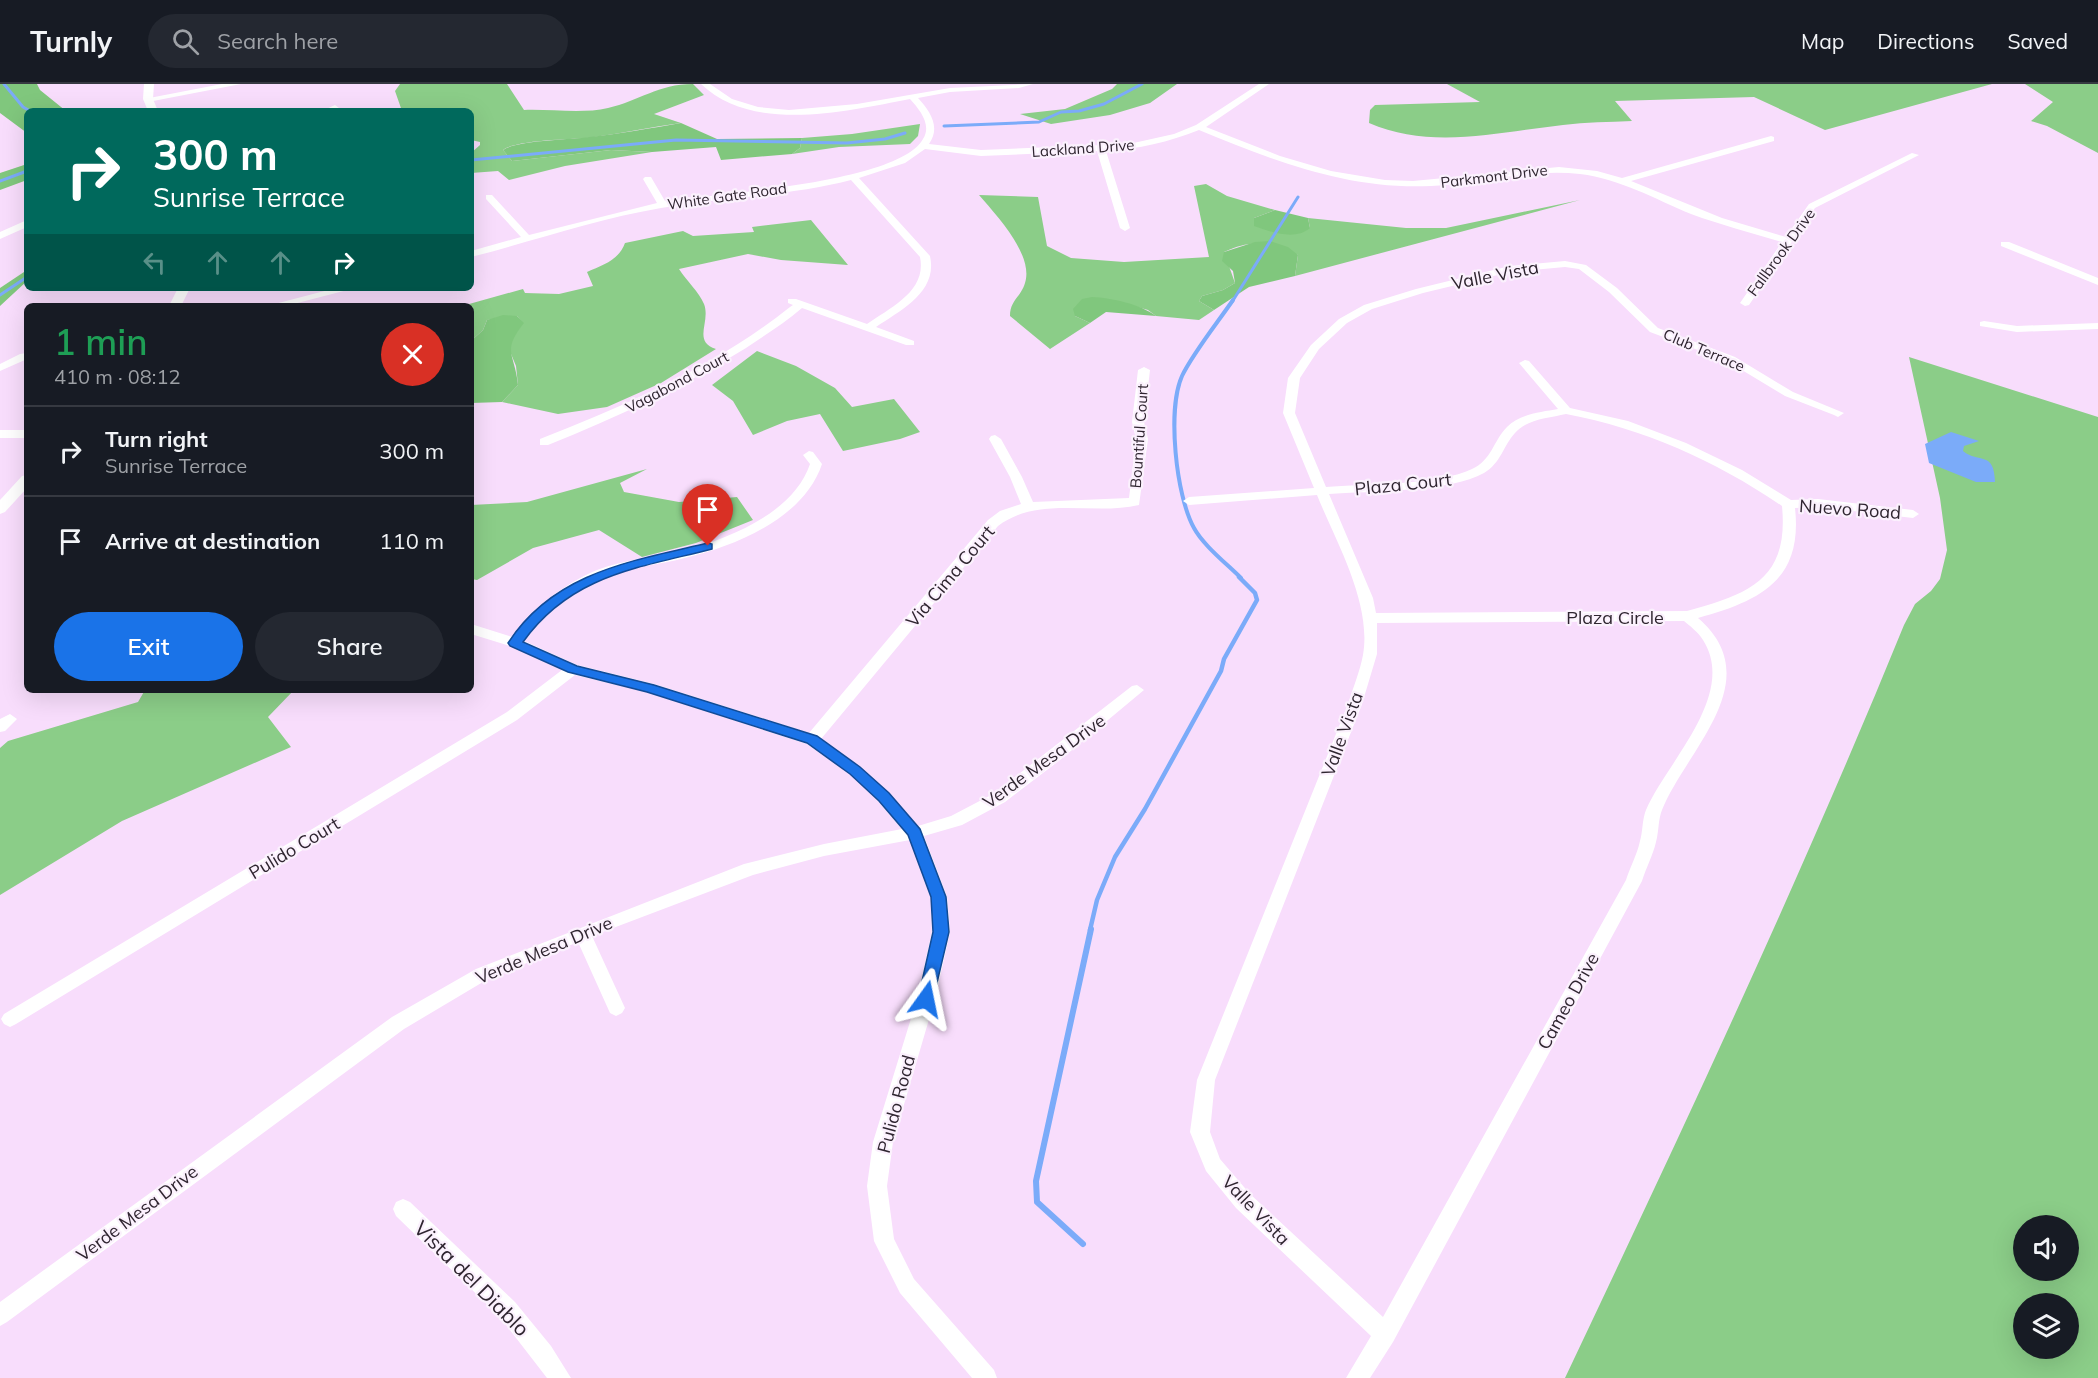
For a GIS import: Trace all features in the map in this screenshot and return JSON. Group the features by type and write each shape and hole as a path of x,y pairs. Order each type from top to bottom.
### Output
{"street":[{"path":"149,84 148,99 152,108"},
{"path":"148,99 237,84"},
{"path":"705,84 715,94 728,101 748,107 785,111 833,109 951,89 1029,84"},
{"name":"Lackland Drive","path":"922,146 981,153 1101,148 1155,141 1199,127 1265,84"},
{"path":"912,96 923,107 931,123 927,140 922,146"},
{"name":"Parkmont Drive","path":"1199,127 1271,157 1358,180 1413,184 1457,181 1522,170 1582,171 1622,181 1710,218 1787,240"},
{"path":"1622,181 1771,139"},
{"name":"White Gate Road","path":"474,253 586,222 662,204 853,177 894,164 922,146"},
{"path":"1101,148 1125,228"},
{"name":"Fallbrook Drive","path":"1745,303 1812,206 1915,155"},
{"path":"853,177 925,256 928,263 925,280 919,289 868,328"},
{"path":"648,179 662,204"},
{"path":"489,197 528,239"},
{"path":"0,236 24,224"},
{"path":"2005,243 2098,282"},
{"name":"Valle Vista","path":"1385,1334 1243,1201 1213,1165 1200,1132 1206,1080 1354,705 1370,654 1370,618 1366,598 1289,413 1294,378 1315,347 1343,321 1368,307 1479,276 1541,265 1565,264 1582,267"},
{"name":"Club Terrace","path":"1582,267 1612,290 1654,330 1731,359 1789,394 1838,413"},
{"path":"285,303 337,291"},
{"name":"Vagabond Court","path":"544,442 618,413 669,389 790,314 795,302 910,343"},
{"path":"1984,324 2017,329 2098,324"},
{"path":"0,368 24,356"},
{"path":"1525,363 1566,411"},
{"name":"Bountiful Court","path":"1135,502 1142,439 1138,422 1144,370"},
{"name":"Plaza Court","path":"1322,491 1447,481 1466,476 1490,464 1514,427 1530,419 1566,411 1602,416 1661,437 1761,485 1788,504"},
{"path":"0,434 24,434"},
{"path":"995,439 1016,477 1028,506"},
{"path":"515,643 532,620 554,601 583,584 616,568 693,552 747,531 776,514 809,482 816,464 809,454"},
{"path":"0,509 24,482"},
{"path":"1189,501 1322,491"},
{"name":"Via Cima Court","path":"812,740 993,523 1005,514 1028,506 1135,502"},
{"name":"Nuevo Road","path":"1788,504 1818,503 1912,514"},
{"name":"Plaza Circle","path":"1370,618 1687,616 1730,605 1759,589 1773,576 1785,558 1790,537 1788,504"},
{"name":"Cameo Drive","path":"1357,1378 1385,1334 1634,881 1648,842 1654,808 1704,729 1716,694 1718,666 1713,645 1708,636 1687,616"},
{"name":"Pulido Road","path":"474,629 515,643 573,669 649,688 812,740 855,770 884,797 915,832 939,897 941,932 926,999 883,1142 877,1186 884,1241 907,1286 987,1378"},
{"name":"Pulido Court","path":"10,1019 512,716 573,669"},
{"name":"Verde Mesa Drive","path":"0,1315 225,1147 398,1023 482,974 750,869 956,821 999,798 1137,690"},
{"path":"582,933 616,1008"},
{"name":"Vista del Diablo","path":"403,1209 500,1300 544,1352 560,1378"}],"green space":[{"path":"0,84 37,84 40,90 62,108 24,108 24,131 0,113"},
{"path":"400,84 507,84 524,110 578,111 608,108 659,90 681,85 693,84 704,95 654,114 681,123 594,137 533,142 510,146 503,150 512,161 611,150 652,152 565,166 509,180 498,171 474,173 474,150 480,142 474,141 474,108 401,108 395,91"},
{"path":"1117,84 1177,84 1150,103 1110,115 1051,124 1020,114 1065,109 1112,89"},
{"path":"1447,84 1992,84 1825,130 1754,97 1615,101 1632,121 1572,124 1465,137 1416,136 1369,123 1370,110 1375,105 1480,102"},
{"path":"2025,84 2098,84 2098,153 2047,126 2031,121 2053,102"},
{"path":"681,123 717,139 802,138 800,148 792,154 721,160 716,147 652,152 611,150 512,161 503,150 531,142 612,134"},
{"path":"920,124 918,136 910,144 839,147 792,154 800,148 802,138 852,134"},
{"path":"24,165 24,181 0,190 0,173"},
{"path":"1206,184 1227,196 1275,210 1254,218 1310,228 1308,218 1406,228 1446,228 1580,200 1295,276 1298,255 1261,244 1235,247 1224,252 1235,283 1223,290 1202,296 1199,301 1214,310 1199,320 1156,316 1148,310 1127,304 1075,316 1090,323 1050,349 1010,316 1012,306 1025,283 1024,260 1012,236 979,195 1038,197 1047,246 1071,258 1124,262 1209,257 1194,186"},
{"path":"1275,210 1308,218 1310,228 1290,235 1254,226 1254,218"},
{"path":"811,220 848,265 781,260 748,254 679,269 704,304 706,311 705,341 716,349 661,383 607,407 558,414 502,402 518,385 516,366 509,349 513,337 523,323 517,316 487,320 483,330 474,338 473,303 523,289 525,293 559,294 593,286 587,272 615,258 625,243 683,231 693,236 754,232 752,227"},
{"path":"1270,241 1288,247 1298,255 1295,276 1249,287 1214,310 1199,301 1202,296 1223,290 1235,283 1233,271 1222,261 1224,252 1255,242"},
{"path":"24,272 24,284 0,306 0,288"},
{"path":"1092,297 1126,302 1156,316 1106,312 1090,323 1075,316 1073,309 1082,299"},
{"path":"503,315 517,316 524,323 511,347 518,385 502,402 474,403 474,338 483,330 487,320"},
{"path":"757,351 796,366 835,388 852,407 894,399 920,432 900,439 843,451 820,414 787,421 753,435 733,401 712,385"},
{"path":"1909,357 2098,417 2098,1378 1565,1378 1697,1098 1782,910 1904,625 1915,604 1931,591 1940,579 1947,550 1940,498"},
{"path":"647,469 620,483 624,492 679,502 737,497 753,520 696,543 642,557 599,530 533,548 477,580 474,580 474,505 527,502"},
{"path":"143,693 291,693 268,717 291,747 122,821 0,895 0,748 8,741 138,702"}],"water":[{"path":"1951,432 1979,441 1964,446 1963,451 1989,462 1992,465 1995,482 1976,482 1929,463 1925,444"}],"waterway":[{"path":"4,84 25,108"},
{"path":"944,126 1039,122 1061,112 1079,111 1104,104 1142,84"},
{"path":"474,160 676,140 847,143 885,139 905,133"},
{"path":"0,181 24,172"},
{"path":"1232,302 1298,197"},
{"path":"0,295 24,279"},
{"path":"1233,300 1182,376 1177,391 1174,431 1182,496 1194,528 1209,548 1241,578"},
{"path":"1090,930 1097,900 1115,857 1145,809 1221,671 1224,659 1257,600 1255,593 1239,577"},
{"path":"1083,1244 1037,1202 1036,1181 1091,929"}],"route":[{"path":"708,546 693,552 616,568 583,584 554,601 532,620 515,643 573,669 649,688 812,740 855,770 884,797 915,832 939,897 941,932 926,999"}]}
